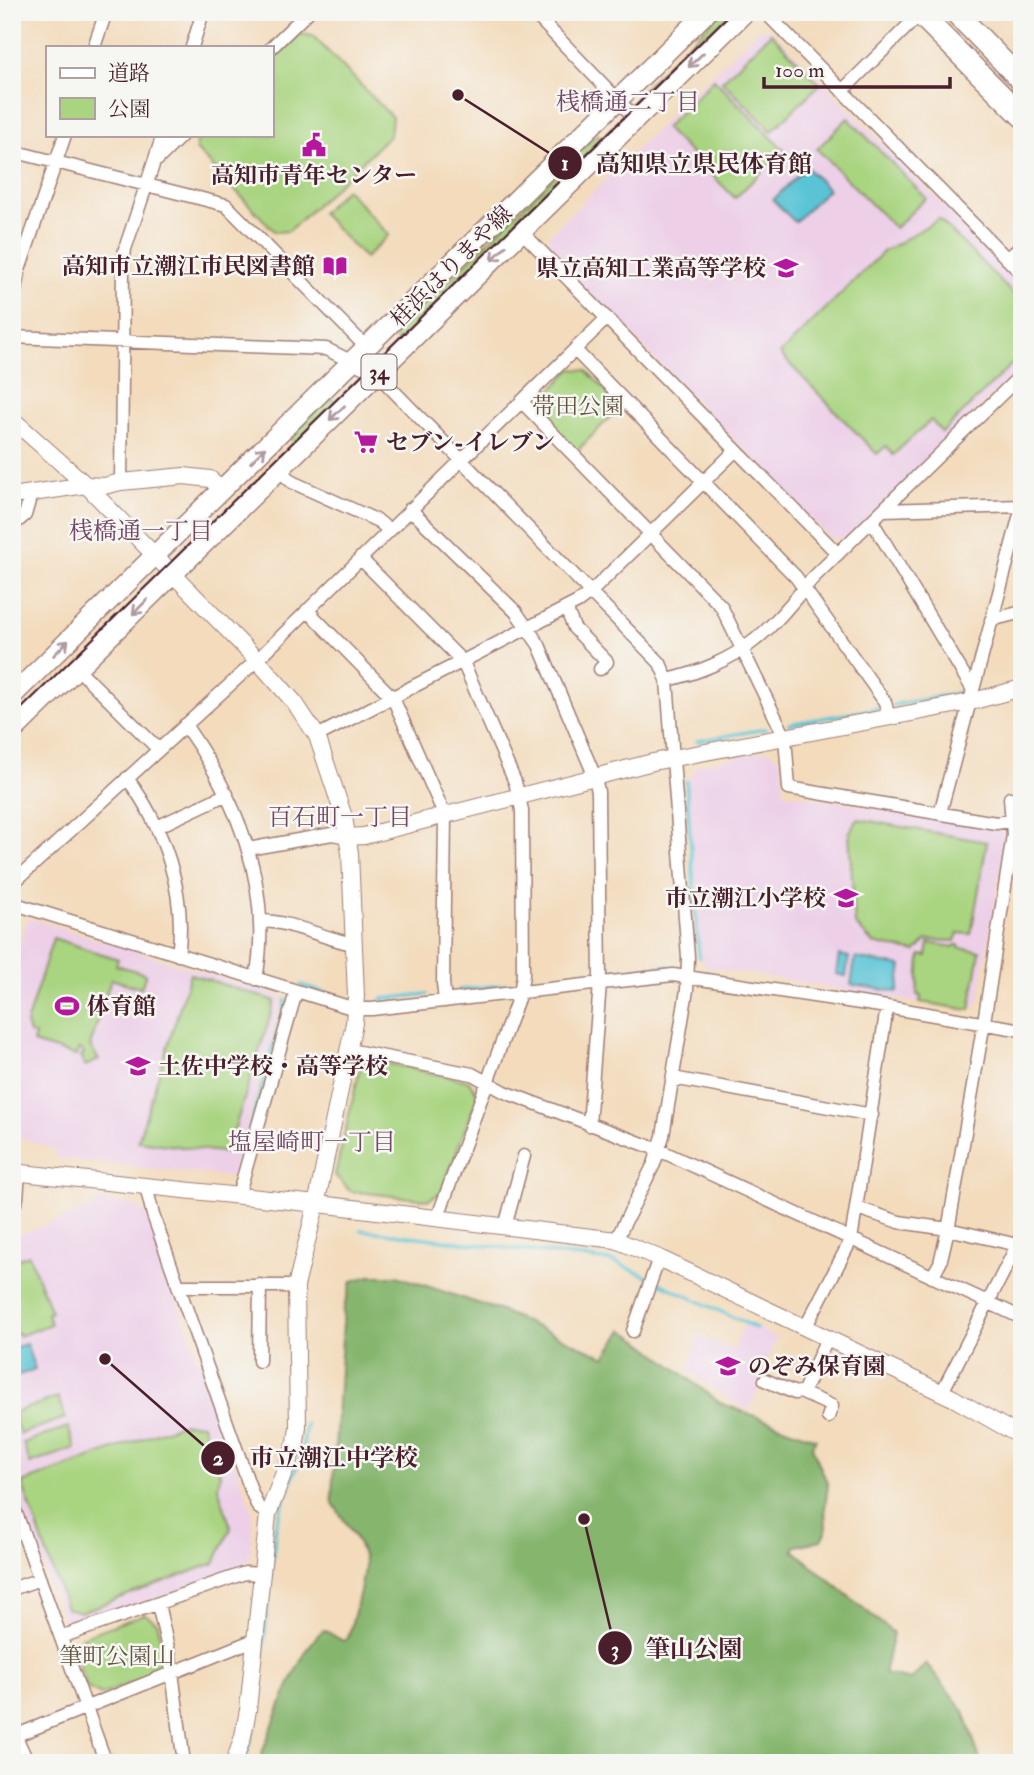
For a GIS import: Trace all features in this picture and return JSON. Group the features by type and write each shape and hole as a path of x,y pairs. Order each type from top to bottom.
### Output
{"highway":[{"path":"956,12 1022,81"},
{"path":"919,13 1022,116"}],"main road":[{"name":"桂浜はりまや線","path":"12,696 707,12"},
{"name":"桂浜はりまや線","path":"12,732 745,12"}],"street":[{"path":"94,46 106,12"},
{"path":"191,46 203,12"},
{"path":"765,12 1022,274"},
{"path":"273,46 304,13"},
{"path":"536,13 636,119"},
{"path":"842,91 919,13"},
{"path":"12,306 19,270 65,136"},
{"path":"121,482 124,258 163,136"},
{"path":"154,162 181,136"},
{"path":"12,151 226,205 377,374 660,663 667,680 688,976 659,1150 616,1240"},
{"path":"521,231 838,554"},
{"path":"1007,259 1022,246"},
{"path":"12,884 257,660 607,318"},
{"path":"12,337 326,349 359,354"},
{"path":"575,350 796,577 885,702 889,718"},
{"path":"667,680 685,676 755,640 838,554 1022,374"},
{"path":"522,402 721,607 785,737 789,788 996,822 1017,820"},
{"path":"12,419 86,485 257,660 295,703 317,736 348,837 355,1009 316,1205 296,1286 298,1427 296,1442 268,1514 248,1710 234,1763"},
{"path":"317,736 529,628 591,592 736,450"},
{"path":"279,470 292,482 378,521 389,530"},
{"path":"12,496 86,485 104,486 184,476 210,479 223,490"},
{"path":"12,526 25,515 31,494"},
{"path":"883,510 1022,506 940,813"},
{"path":"410,509 516,612 529,628 539,645 595,777 598,792 600,983 589,1125"},
{"path":"872,521 971,696"},
{"path":"360,558 463,662 520,796 522,810 523,962 520,993 437,1219"},
{"path":"566,608 574,628 607,662 600,669"},
{"path":"307,610 393,698 445,816 445,1001"},
{"path":"992,620 1022,612"},
{"path":"78,669 158,750"},
{"path":"248,849 332,834 364,836 672,758 889,718 971,696 1022,688"},
{"path":"185,725 209,759 227,793 248,849 260,921 260,955 256,979"},
{"path":"127,778 142,797 157,827 173,875 180,907 178,955"},
{"path":"157,827 227,793"},
{"path":"932,1277 940,1263 948,1229 1017,820 1010,798"},
{"path":"12,903 355,1009 673,975 1022,1030"},
{"path":"260,921 271,921 334,941 353,944"},
{"path":"239,1196 296,992"},
{"path":"805,1328 851,1240 887,1007"},
{"path":"349,1049 472,1074 505,1092 659,1150 1022,1318"},
{"path":"673,1078 872,1115"},
{"path":"505,1227 524,1156"},
{"path":"12,1210 17,1198 16,1173 616,1240 660,1258 942,1392 1022,1437"},
{"path":"146,1186 153,1215 258,1507 268,1514"},
{"path":"857,1208 899,1222 1020,1242 942,1392"},
{"path":"633,1331 652,1272 660,1258"},
{"path":"259,1361 260,1285"},
{"path":"178,1286 296,1286"},
{"path":"803,1393 827,1338"},
{"path":"765,1380 832,1406 828,1417"},
{"path":"12,1502 106,1763"},
{"path":"61,1637 245,1573 262,1574"},
{"path":"12,1590 40,1579"},
{"path":"158,1604 184,1763"},
{"path":"28,1763 13,1734 86,1708 254,1640"}],"shaded area":[{"name":"県立高知工業高等学校","path":"759,29 771,30 1022,285 1022,366 847,538 830,538 549,251 549,235"},
{"name":"市立潮江小学校","path":"768,750 781,760 784,793 1000,828 1006,837 978,1004 969,1011 708,967 701,959 688,780 698,765"},
{"name":"土佐中学校・高等学校","path":"28,918 283,997 233,1175 229,1177 55,1158 55,1150 12,1134 12,948 20,950"},
{"path":"95,1200 133,1205 146,1214 252,1511 253,1523 250,1558 242,1568 77,1626 63,1619 12,1481 12,1237 93,1208"},
{"name":"のぞみ保育園","path":"745,1321 777,1338 762,1373 765,1375 749,1410 734,1403 689,1371 698,1335 734,1351"}],"green space":[{"path":"721,12 736,12 647,99 640,92"},
{"path":"771,33 820,84 772,131 722,81"},
{"path":"300,34 313,36 392,117 390,135 289,231 275,232 196,149 196,136 273,136 273,60"},
{"path":"714,79 784,150 735,198 665,128"},
{"path":"848,118 926,198 895,228 817,149"},
{"path":"597,134 605,141 399,343 392,336"},
{"path":"346,189 389,235 365,258 321,213"},
{"path":"939,219 1022,303 1022,354 942,433 931,420 893,455 886,446 877,454 780,354 883,252"},
{"name":"帯田公園","path":"571,369 586,370 621,406 576,452 542,415 539,403"},
{"path":"330,397 337,404 296,444 289,437"},
{"path":"858,819 987,842 971,934 958,933 955,941 927,940 915,952 873,943 855,924 849,833"},
{"name":"体育館","path":"53,938 118,959 116,965 146,974 141,988 111,979 90,1046 99,1060 85,1066 80,1056 84,1054 82,1050 78,1049 76,1056 33,1043 35,1035 29,1033 26,1024"},
{"path":"929,943 954,947 959,945 959,948 980,951 970,1010 920,1002 921,996 917,995 920,959 921,955 927,956"},
{"path":"190,974 275,1001 227,1153 138,1141"},
{"path":"371,1060 469,1081 478,1095 441,1193 428,1200 350,1191 335,1175 360,1068"},
{"path":"29,1255 51,1312 47,1313 51,1324 19,1336 18,1333 12,1334 12,1261"},
{"path":"370,1276 397,1276 501,1311 605,1357 623,1330 720,1403 816,1439 812,1447 828,1485 826,1532 822,1540 796,1546 793,1550 893,1633 884,1674 911,1680 926,1663 964,1711 981,1763 258,1763 286,1691 305,1653 324,1630 343,1641 348,1638 358,1599 364,1568 363,1554 333,1503 332,1495 344,1308 352,1281"},
{"path":"58,1397 65,1418 20,1434 13,1413"},
{"path":"184,1423 202,1424 220,1474 218,1487 231,1528 215,1563 81,1612 66,1608 22,1483"},
{"path":"68,1427 75,1448 30,1464 23,1443"},
{"name":"筆町公園山","path":"145,1614 158,1623 164,1661 157,1673 101,1695 87,1688 74,1650 81,1637"}],"water":[{"path":"806,167 828,189 795,222 773,200"},
{"path":"839,955 849,957 846,976 836,974"},
{"path":"855,958 902,966 898,992 851,985"},
{"path":"26,1344 35,1369 12,1378 12,1348"}],"waterway":[{"path":"894,705 962,692"},
{"path":"789,724 879,708"},
{"path":"697,741 765,729"},
{"path":"686,781 699,957"},
{"path":"618,972 669,966"},
{"path":"540,981 585,976"},
{"path":"459,990 510,984"},
{"path":"301,985 331,995"},
{"path":"382,999 427,994"},
{"path":"237,1174 286,1000"},
{"path":"361,1230 603,1260 648,1277"},
{"path":"655,1281 756,1328"},
{"path":"245,1761 256,1720 276,1524 302,1452 306,1424"}],"tram line":[{"path":"12,718 732,12"}],"place":[{"name":"高知県立県民体育館","path":"458,95"},
{"name":"高知市青年センター","path":"314,145"},
{"name":"高知市立潮江市民図書館","path":"335,266"},
{"name":"県立高知工業高等学校","path":"786,268"},
{"name":"セブン-イレブン","path":"366,442"},
{"name":"市立潮江小学校","path":"846,898"},
{"name":"体育館","path":"67,1006"},
{"name":"土佐中学校・高等学校","path":"138,1066"},
{"name":"市立潮江中学校","path":"105,1359"},
{"name":"のぞみ保育園","path":"728,1366"},
{"name":"筆山公園","path":"584,1519"}],"district":[{"name":"桟橋通二丁目","path":"628,102"},
{"name":"桟橋通一丁目","path":"141,531"},
{"name":"百石町一丁目","path":"340,817"},
{"name":"塩屋崎町一丁目","path":"312,1142"}]}
